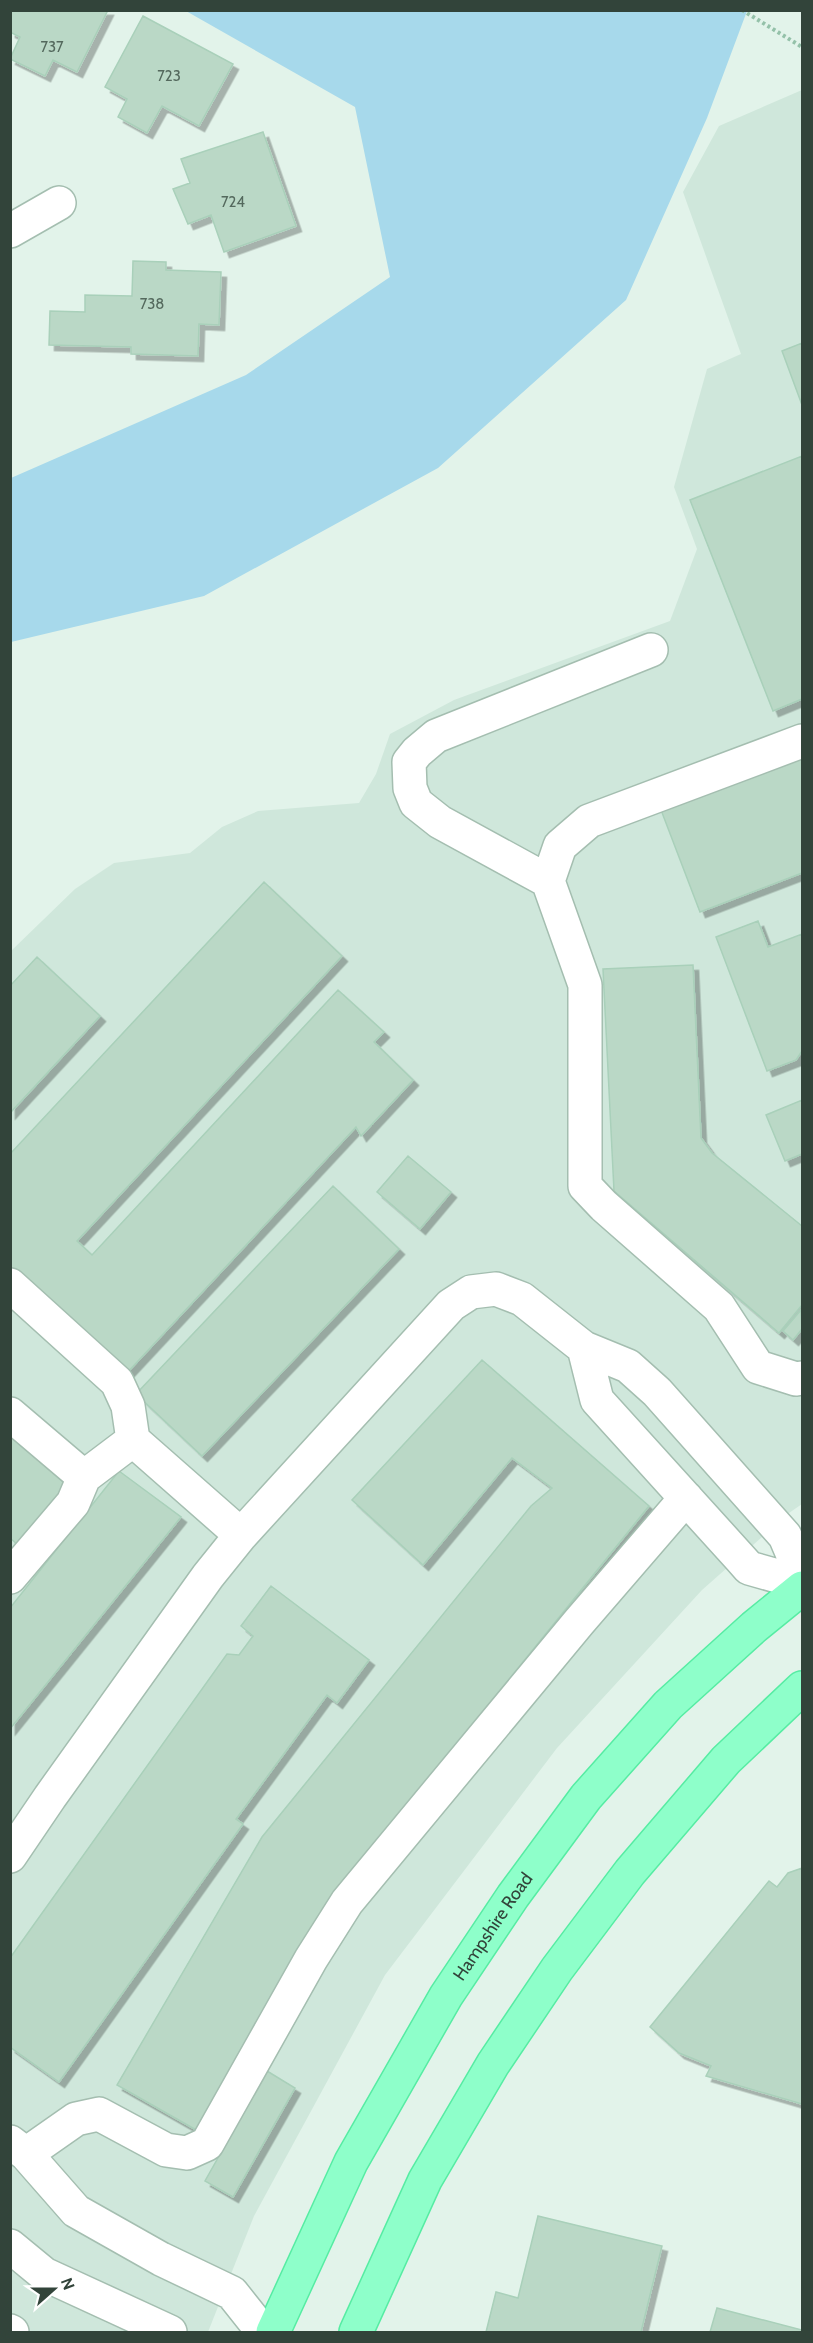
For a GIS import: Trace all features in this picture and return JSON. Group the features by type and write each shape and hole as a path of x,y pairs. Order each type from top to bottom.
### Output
{"main road":[{"name":"Hampshire Road","path":"273,2332 351,2162 446,1996 513,1896 586,1797 668,1705 802,1586"},
{"path":"356,2332 426,2180 493,2064 557,1969 630,1872 726,1760 802,1688"}],"street":[{"path":"10,231 59,203"},
{"path":"548,881 440,822 416,803 410,788 409,762 436,736 651,650"},
{"path":"802,741 589,821 560,846 548,881 585,985 585,1186 604,1206 719,1307 758,1367 796,1379 802,1378"},
{"path":"10,1285 117,1382 128,1406 133,1440 241,1535"},
{"path":"10,1856 208,1576 241,1535 451,1305 471,1292 496,1289 522,1299 584,1348 628,1366 657,1392 785,1536 802,1576"},
{"path":"584,1348 597,1400 749,1568 802,1586"},
{"path":"10,1414 84,1477"},
{"path":"10,1577 73,1503 84,1477 133,1440"},
{"path":"263,2332 232,2293 161,2259 76,2211 18,2148 76,2119 99,2114 166,2150 187,2153 207,2144 311,1959 346,1902 579,1622 709,1450"},
{"path":"10,2246 44,2274 170,2332"}],"path":[{"path":"742,10 802,47"}],"shaded area":[{"path":"186,11 747,11 707,118 626,300 438,468 204,596 11,642 11,478 246,375 390,277 355,107"},
{"path":"802,90 802,1504 702,1590 557,1748 385,1975 254,2216 208,2332 11,2332 11,951 75,889 114,863 190,853 222,827 258,811 359,803 376,774 390,734 454,700 670,621 697,549 674,487 707,369 741,354 683,192 719,126"}],"building":[{"path":"10,10 108,10 77,72 53,60 45,76 10,59 20,37 10,32"},
{"path":"143,16 233,64 199,126 162,106 147,133 118,117 127,99 105,87"},
{"path":"263,132 296,226 224,252 211,215 188,224 173,189 190,183 181,159"},
{"path":"133,261 166,262 166,270 221,272 219,325 199,324 198,356 131,354 131,347 49,345 50,311 85,312 85,295 132,296"},
{"path":"802,343 802,405 782,351"},
{"path":"802,456 802,699 773,711 690,500"},
{"path":"802,757 802,873 700,912 661,810"},
{"path":"264,882 342,956 77,1241 92,1255 338,990 384,1032 374,1042 413,1080 361,1136 356,1127 125,1375 10,1267 10,1154"},
{"path":"758,921 768,947 802,934 802,1051 796,1060 767,1071 716,937"},
{"path":"37,957 100,1016 10,1113 10,986"},
{"path":"693,965 701,1138 712,1153 802,1226 802,1305 779,1333 614,1191 603,969"},
{"path":"802,1100 802,1154 785,1161 766,1115"},
{"path":"408,1156 451,1192 420,1229 377,1192"},
{"path":"333,1186 399,1249 202,1456 136,1394"},
{"path":"801,1310 802,1329 793,1340 783,1331"},
{"path":"482,1360 649,1506 338,1891 198,2131 117,2085 262,1837 531,1506 552,1488 512,1458 423,1565 352,1500"},
{"path":"10,1436 68,1486 18,1545 10,1538"},
{"path":"119,1471 181,1517 10,1729 10,1608"},
{"path":"271,1586 369,1660 337,1703 327,1695 236,1819 243,1824 59,2082 10,2047 10,1958 227,1654 239,1655 253,1636 241,1626"},
{"path":"802,1868 802,2104 706,2076 711,2066 679,2053 650,2027 769,1881 777,1887 788,1873"},
{"path":"267,2071 295,2088 233,2197 205,2181"},
{"path":"538,2216 662,2246 641,2332 486,2332 496,2292 518,2298"},
{"path":"717,2308 802,2330 802,2332 710,2332"}]}
